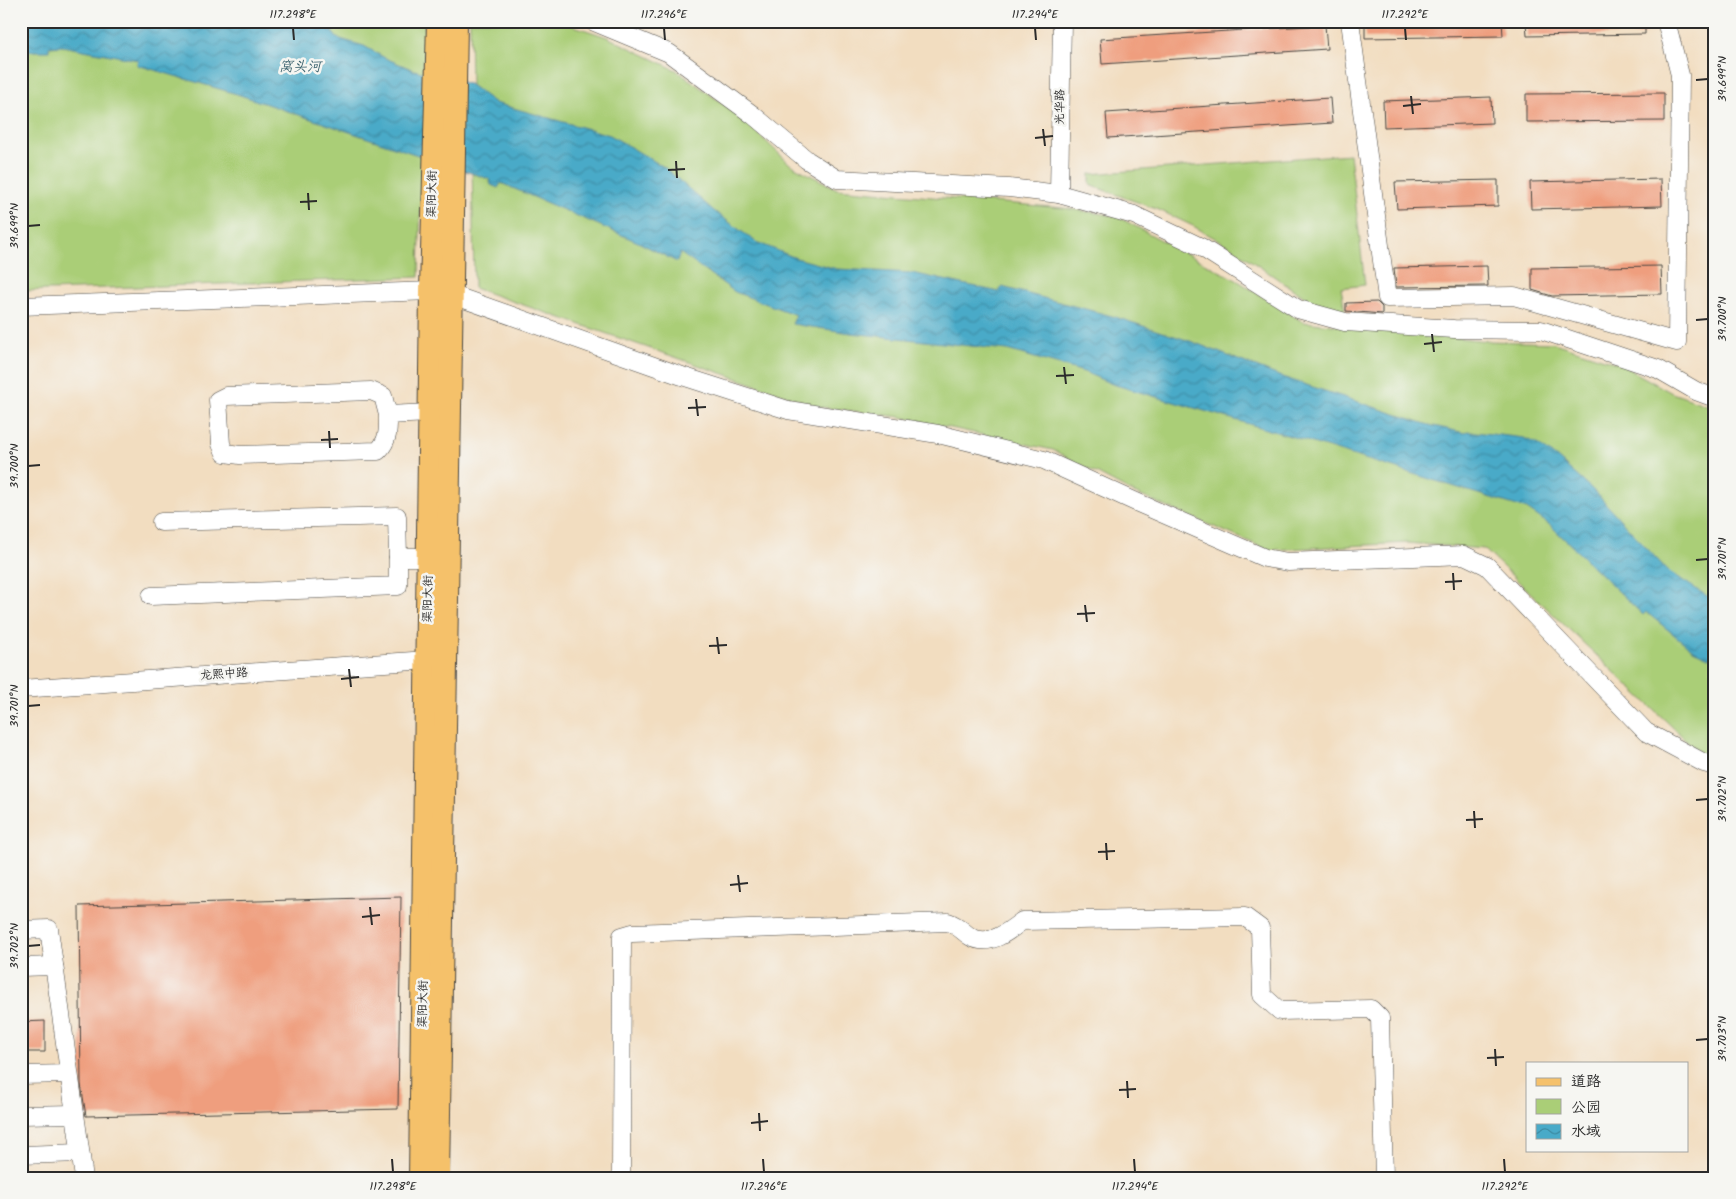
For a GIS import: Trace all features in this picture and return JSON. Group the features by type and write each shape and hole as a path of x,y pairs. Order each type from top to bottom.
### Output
{"main road":[{"name":"渠阳大街","path":"438,21 446,65 440,292 438,1178"},
{"path":"446,65 456,21"},
{"name":"渠阳大街","path":"420,1178 430,413 440,292"}],"street":[{"path":"592,21 669,53 753,115 807,160 837,179 1009,188 1059,194 1134,215 1201,247 1298,309 1345,322 1454,329 1541,330 1658,369 1696,391 1715,398"},
{"name":"光华路","path":"1059,194 1062,21"},
{"path":"1350,21 1387,298 1514,296 1677,342 1680,75 1666,21"},
{"path":"21,306 440,292 682,376 788,410 938,434 1044,460 1265,558 1288,562 1464,555 1487,566 1646,732 1704,763 1715,766"},
{"path":"371,391 383,396 388,415 385,444 378,451 240,455 225,453 221,444 218,400 226,396 371,391"},
{"path":"388,415 430,413"},
{"path":"151,596 398,586 397,516 161,522"},
{"path":"398,557 428,558"},
{"name":"龙熙中路","path":"21,689 428,660"},
{"path":"621,1178 622,936 632,933 948,922 960,926 972,937 986,940 1004,935 1022,921 1245,917 1260,928 1262,995 1280,1011 1371,1009 1380,1018 1384,1178"},
{"path":"21,930 49,929 84,1178"},
{"path":"21,967 54,966"},
{"path":"21,1075 69,1074"},
{"path":"21,1115 75,1114"},
{"path":"21,1154 80,1153"}],"green space":[{"path":"21,21 425,21 419,277 21,291"},
{"path":"470,21 559,21 607,37 676,70 737,114 791,165 837,189 1063,208 1116,216 1238,281 1303,322 1488,341 1554,343 1620,364 1672,393 1715,408 1715,757 1702,755 1484,549 1407,543 1269,550 1134,493 1053,450 900,417 820,407 474,288"},
{"path":"1350,154 1365,285 1341,288 1346,316 1309,300 1229,246 1193,226 1159,210 1090,185 1090,174"}],"water":[{"name":"窝头河","path":"21,21 324,21 337,38 364,46 385,58 414,70 469,84 495,103 610,135 664,167 714,211 756,242 796,258 837,269 912,273 999,292 1002,287 1112,316 1193,342 1279,376 1429,425 1465,433 1467,431 1524,438 1537,444 1557,458 1594,491 1668,571 1715,601 1715,660 1693,650 1646,612 1643,615 1550,525 1527,509 1290,436 1112,384 1084,372 1007,350 851,333 792,324 796,315 735,292 680,253 677,262 638,242 501,183 498,188 491,185 489,179 237,94 137,65 138,60 62,46 49,47 49,51 21,51"}],"building":[{"path":"1365,21 1502,21 1503,36 1365,38"},
{"path":"1526,21 1645,21 1645,34 1527,36"},
{"path":"1325,25 1327,49 1102,64 1100,39"},
{"path":"1664,93 1664,121 1526,122 1526,94"},
{"path":"1491,97 1492,123 1384,127 1383,101"},
{"path":"1330,98 1332,123 1108,138 1106,113"},
{"path":"1661,179 1662,206 1531,209 1530,182"},
{"path":"1498,180 1498,206 1397,209 1395,182"},
{"path":"1487,266 1488,286 1396,287 1394,268"},
{"path":"1661,266 1662,294 1552,296 1532,290 1532,268"},
{"path":"1377,302 1382,307 1382,314 1346,311 1346,303"},
{"path":"401,897 398,1109 86,1116 81,1084 79,906"},
{"path":"45,1021 45,1052 21,1052 21,1022"}]}
